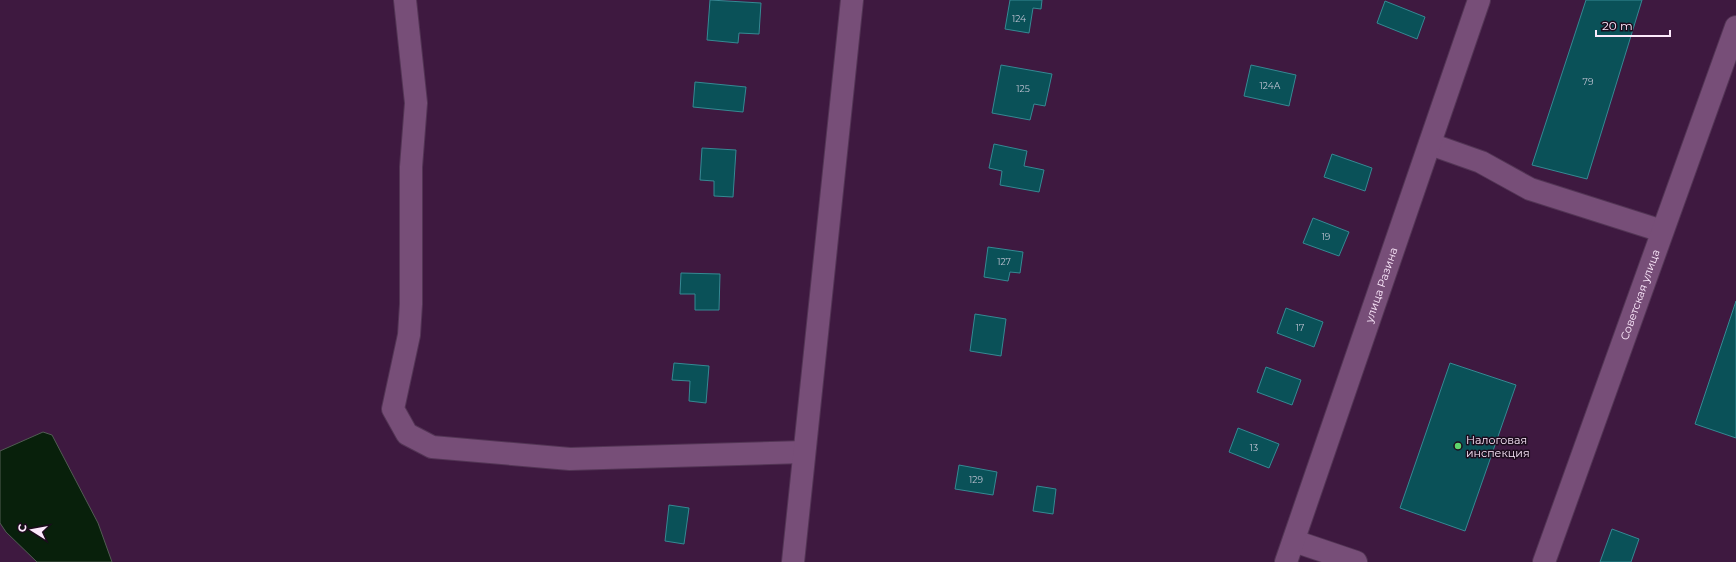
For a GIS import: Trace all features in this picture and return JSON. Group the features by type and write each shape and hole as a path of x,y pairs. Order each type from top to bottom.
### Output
{"street":[{"path":"404,0 416,103 411,167 411,304 409,335 393,409 407,434 432,447 570,459 804,452"},
{"path":"793,562 852,0"},
{"name":"улица Разина","path":"1286,562 1477,4"},
{"name":"Советская улица","path":"1544,562 1736,28"},
{"path":"1430,144 1481,162 1530,190 1662,231"},
{"path":"1294,541 1356,562"}],"shaded area":[{"path":"43,432 52,435 98,523 112,562 37,562 6,532 0,523 0,451"}],"building":[{"path":"710,0 761,3 759,34 739,33 738,43 707,40"},
{"path":"1010,0 1042,0 1041,9 1033,8 1029,33 1005,29"},
{"path":"1586,0 1642,0 1587,179 1532,165"},
{"path":"1385,1 1425,17 1417,39 1377,23"},
{"path":"1001,65 1052,74 1045,106 1034,104 1030,120 992,113"},
{"path":"1251,65 1296,75 1289,106 1244,96"},
{"path":"695,82 746,87 743,112 693,107"},
{"path":"994,144 1027,151 1024,166 1044,170 1039,192 1000,185 1002,171 989,168"},
{"path":"702,148 736,150 733,197 714,196 714,181 700,180"},
{"path":"1332,154 1372,168 1365,191 1324,177"},
{"path":"1313,218 1349,232 1339,256 1303,243"},
{"path":"988,247 1023,252 1020,273 1010,272 1008,281 984,277"},
{"path":"681,273 720,274 719,310 695,310 695,294 680,294"},
{"path":"1736,301 1736,438 1695,424"},
{"path":"1286,308 1323,322 1314,347 1277,333"},
{"path":"975,314 1006,319 1001,356 970,351"},
{"path":"674,363 709,366 706,403 689,401 690,381 672,380"},
{"name":"Налоговая инспекция","path":"1450,363 1516,385 1465,531 1400,508"},
{"path":"1266,367 1301,380 1292,405 1257,392"},
{"path":"1238,428 1279,444 1269,468 1229,452"},
{"path":"959,465 997,472 993,495 955,489"},
{"path":"1037,486 1056,489 1053,514 1033,511"},
{"path":"669,505 689,508 684,544 665,541"},
{"path":"1612,529 1639,539 1631,562 1600,562"}],"place":[{"name":"Налоговая инспекция","path":"1458,446"}]}
